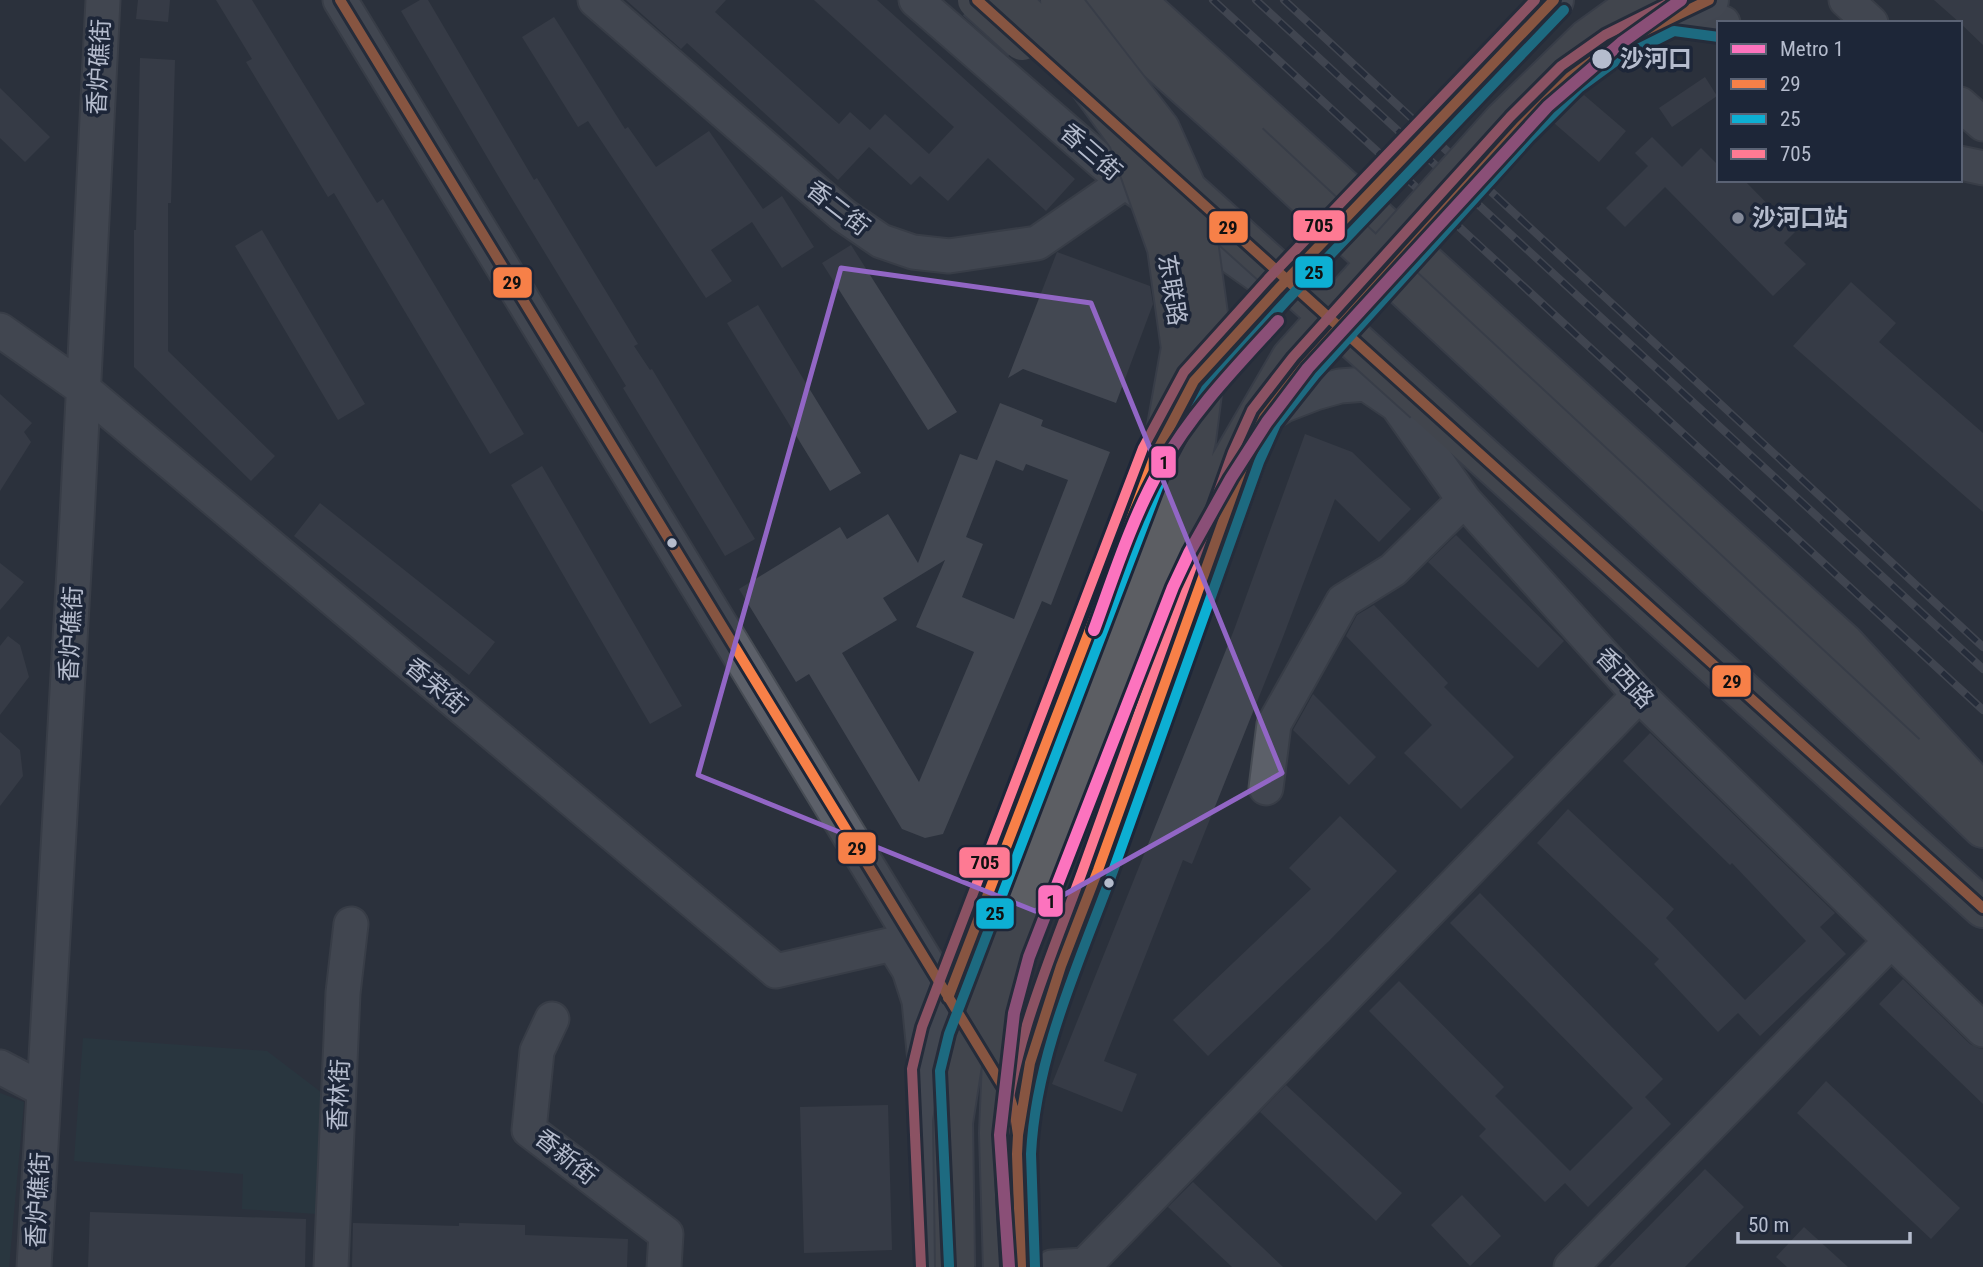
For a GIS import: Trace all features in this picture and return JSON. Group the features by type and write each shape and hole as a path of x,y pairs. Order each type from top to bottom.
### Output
{"highway":[{"path":"977,0 1983,908"},
{"name":"东联路","path":"955,1267 953,1122 975,981 1015,867 1120,596 1152,501 1181,348 1167,248 1128,138 1069,57 1010,0"},
{"name":"东联路","path":"1003,1267 999,1133 1005,989 1044,877 1148,606 1181,509 1196,440 1210,328 1199,249 1185,185 1160,129 1060,0"},
{"path":"1089,0 1249,143 1983,828"},
{"path":"1135,0 1844,643 1983,794"},
{"path":"1148,606 1291,358 1504,120 1587,39 1656,9"}],"main road":[{"path":"1477,80 1553,0"},
{"path":"1520,127 1570,77 1635,34 1656,9 1709,0"},
{"path":"935,1267 926,1070 936,1030 1155,456 1195,381 1278,289"},
{"path":"1021,1267 1018,1135 1030,1063 1060,966 1098,870 1246,457 1264,417 1326,342"}],"street":[{"name":"香炉礁街","path":"34,1267 77,518 103,0"},
{"path":"316,0 909,971 919,1001 926,1070"},
{"path":"341,0 1010,1098 1018,1135"},
{"name":"香二街","path":"595,0 843,215 881,241 913,253 949,256 1037,243 1125,182"},
{"name":"香三街","path":"916,0 1125,182 1278,289"},
{"path":"1716,0 1741,21"},
{"path":"1846,0 1869,21"},
{"path":"1656,9 1717,22"},
{"path":"1962,106 1983,124"},
{"path":"1962,163 1983,168"},
{"name":"香荣街","path":"0,330 82,388 776,971 893,944"},
{"name":"香西路","path":"1264,417 1284,405 1340,386 1366,384 1397,405 1464,500 1639,695 1983,1030"},
{"path":"1266,788 1274,724 1343,601 1393,570 1464,500"},
{"path":"1052,1267 1087,1266 1639,695"},
{"name":"香林街","path":"331,1267 343,993 351,924"},
{"path":"1572,1267 1891,941"},
{"name":"香新街","path":"552,1019 537,1051 529,1130 666,1234 664,1267"},
{"path":"0,1066 44,1090"}],"highlighted area":[{"path":"841,268 1091,303 1282,773 1035,911 698,775"}],"shaded area":[{"path":"83,1038 267,1051 326,1096 317,1214 242,1209 243,1174 74,1161"},
{"path":"0,1093 24,1102 9,1267 0,1267"}],"building":[{"path":"138,0 170,0 168,22 136,19"},
{"path":"216,0 252,0 377,203 383,199 524,434 490,454 334,193 328,197 246,62 252,59"},
{"path":"420,0 428,0 534,180 537,178 638,344 634,346 650,370 652,369 755,539 725,556 401,11"},
{"path":"626,0 726,0 715,12 839,124 850,112 870,130 885,114 929,154 954,127 814,0 877,0 1075,179 1046,211 988,158 948,201 920,176 911,185 869,147 838,180 687,43 681,49"},
{"path":"1934,0 1983,0 1983,45 1962,25 1962,21 1958,21"},
{"path":"554,17 625,129 628,127 656,167 709,131 763,209 782,196 814,247 782,268 752,222 711,250 732,281 706,298 588,121 578,127 522,37"},
{"path":"140,58 175,60 171,203 168,203 168,351 275,456 251,481 134,367 134,230"},
{"path":"1705,77 1717,96 1672,127 1659,108"},
{"path":"0,88 50,137 25,162 0,138"},
{"path":"1584,95 1626,131 1599,162 1554,123"},
{"name":"沙河口站","path":"1652,137 1682,167 1701,148 1717,164 1717,182 1746,182 1795,232 1784,243 1806,264 1773,296 1665,187 1625,227 1606,208 1648,166 1635,153"},
{"path":"262,230 365,404 338,420 235,246"},
{"path":"851,245 957,412 928,430 822,263"},
{"path":"1057,252 1150,286 1153,304 1116,403 1023,369 1008,378"},
{"path":"1851,282 1896,323 1879,342 1983,433 1983,512 1793,346"},
{"path":"758,305 861,473 830,491 727,323"},
{"path":"0,394 32,423 24,432 31,442 0,491"},
{"path":"1000,403 1043,420 1041,426 1110,452 1051,605 1042,601 943,834 925,838 902,829 809,674 796,682 739,589 840,527 847,539 888,514 918,563 960,454 977,460","holes":["996,460 1023,471 1026,464 1068,480 1014,619 962,597 983,544 966,537","945,560 916,627 974,652 919,782 842,653 897,620 883,598"]},
{"path":"1305,434 1352,452 1411,509 1379,542 1335,499 1192,864 1183,860 1104,1061 1137,1074 1122,1112 1052,1084 1234,630"},
{"path":"542,466 682,706 650,724 511,485"},
{"path":"320,503 495,642 469,675 294,536"},
{"path":"1456,535 1564,641 1538,668 1428,562"},
{"path":"0,563 24,582 0,610"},
{"path":"1374,605 1448,683 1444,687 1514,757 1461,809 1404,753 1432,725 1346,636 1357,615"},
{"path":"8,636 20,645 29,677 0,715 0,646"},
{"path":"1313,694 1376,757 1349,785 1293,730"},
{"path":"0,732 20,750 23,776 0,806"},
{"path":"1650,733 1835,913 1820,927 1846,954 1760,1036 1738,1013 1718,1032 1654,964 1659,959 1537,843 1568,809 1674,909 1666,918 1745,1000 1806,941 1732,863 1730,865 1623,761"},
{"path":"1340,816 1397,871 1329,941 1208,1056 1173,1020 1311,889 1289,868"},
{"path":"1480,893 1663,1079 1645,1097 1671,1124 1588,1207 1565,1183 1545,1202 1479,1136 1486,1129 1369,1011 1399,981 1504,1087 1495,1096 1570,1171 1633,1108 1450,923"},
{"path":"1903,979 1970,1044 1983,1049 1983,1104 1879,1004"},
{"path":"1826,1081 1960,1208 1931,1239 1797,1113"},
{"path":"1286,1085 1402,1193 1376,1221 1260,1112"},
{"path":"888,1105 892,1250 804,1253 800,1107"},
{"path":"1705,1169 1744,1207 1685,1267 1609,1267"},
{"path":"1193,1182 1283,1267 1232,1267 1168,1207"},
{"path":"1462,1195 1501,1236 1470,1266 1431,1225"},
{"path":"90,1212 306,1219 305,1267 88,1267"},
{"path":"353,1223 525,1225 525,1235 628,1239 627,1267 352,1267"},
{"path":"1804,1227 1848,1267 1787,1267 1776,1257"}],"tunnel":[{"path":"1278,289 1477,80"}],"railway":[{"path":"1213,0 1983,710"},
{"path":"1256,0 1983,669"},
{"path":"1284,0 1983,647"}],"metro line":[{"name":"1","path":"1009,1267 1000,1135 1014,1013 1029,957 1173,587 1189,553 1231,478 1267,422 1308,368 1548,106 1621,43 1681,0"},
{"name":"1","path":"1094,630 1132,526 1161,467 1186,427 1278,321"}],"transit line":[{"name":"29","path":"340,0 1010,1098 1018,1135"},
{"name":"29","path":"977,0 1983,908"},
{"name":"705","path":"921,1267 912,1069 922,1027 1143,448 1184,372 1268,279 1535,0"},
{"name":"29","path":"948,998 1155,455 1194,381 1278,289 1554,0"},
{"name":"705","path":"1007,1267 1003,1184 1004,1135 1009,1099 1025,1030 1233,452 1252,410 1293,357 1510,117 1561,66 1605,35 1675,0"},
{"name":"29","path":"1021,1267 1017,1154 1030,1063 1061,966 1246,457 1264,417 1304,366 1520,127 1570,77 1613,46 1709,0"},
{"name":"25","path":"949,1266 940,1071 949,1034 1168,461 1206,389 1288,299 1564,10"},
{"name":"25","path":"1035,1267 1031,1154 1041,1081 1050,1045 1259,462 1276,424 1315,375 1530,137 1579,88 1620,58 1674,31 1717,37"}],"place":[{"name":"沙河口","path":"1602,59"},
{"name":"沙河口站","path":"1738,218"}]}
